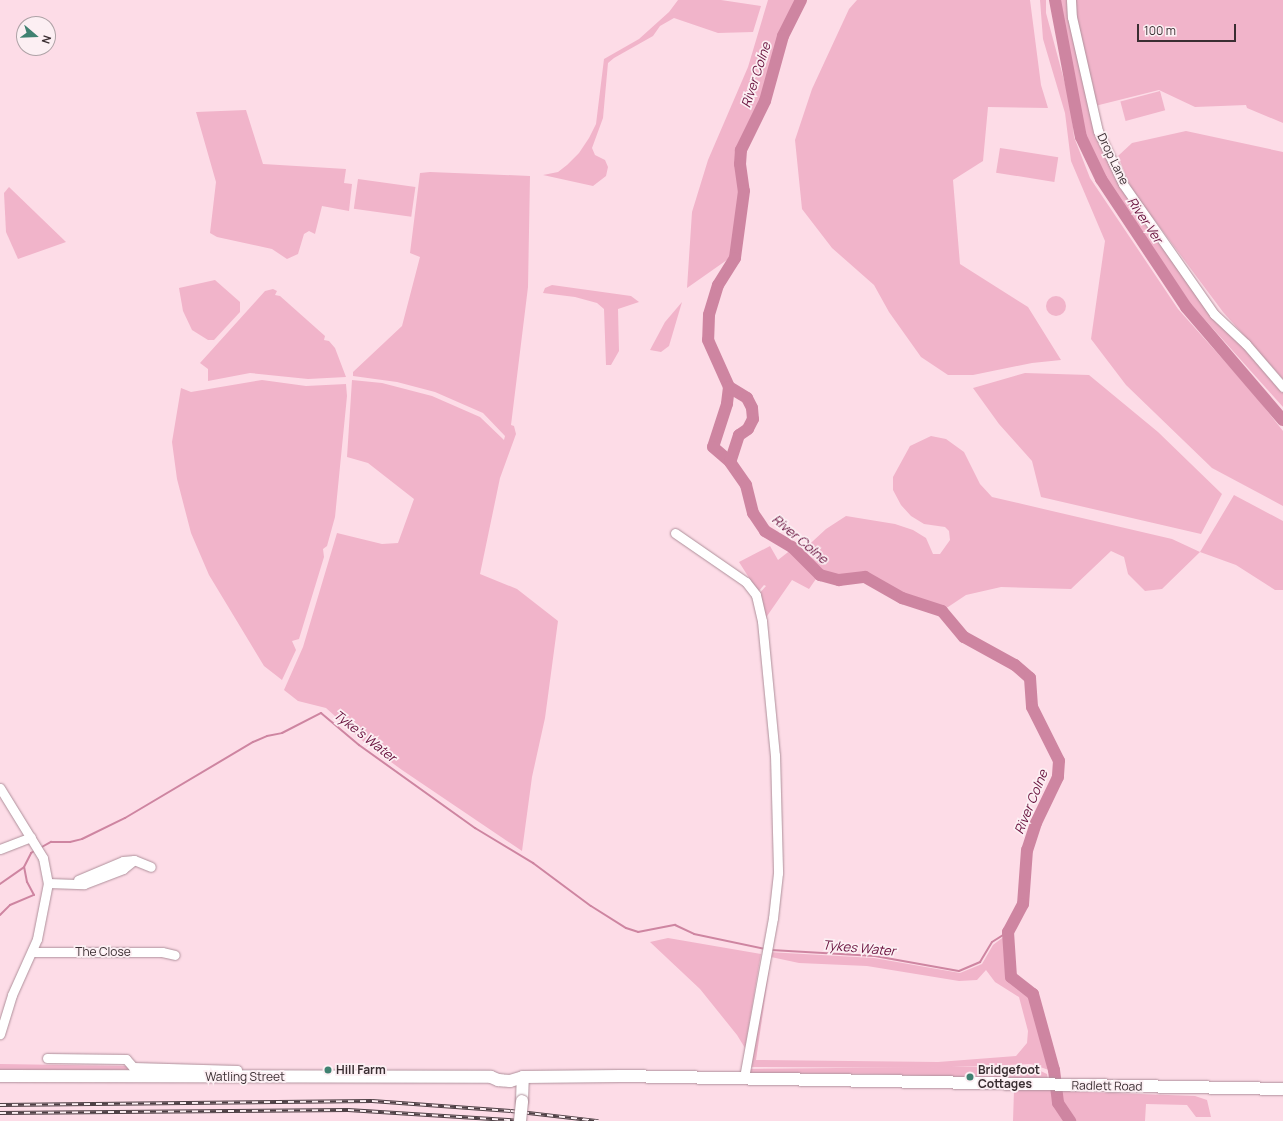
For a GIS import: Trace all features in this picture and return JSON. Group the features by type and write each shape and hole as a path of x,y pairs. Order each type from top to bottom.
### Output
{"main road":[{"name":"Watling Street","path":"0,1076 133,1071 237,1078 491,1077 497,1074 524,1077 744,1078"},
{"path":"520,1121 524,1077"},
{"name":"Radlett Road","path":"744,1078 1283,1089"}],"street":[{"name":"Drop Lane","path":"1071,0 1072,17 1098,131 1123,184 1214,314 1246,344 1283,387"},
{"path":"675,534 746,582 756,595 762,620 775,755 778,866 773,918 766,949 744,1078"},
{"path":"0,788 38,850 48,882 41,926 32,952 12,995 0,1034"},
{"path":"0,849 31,837"},
{"path":"48,882 74,882 112,865 134,860 151,866"},
{"name":"The Close","path":"32,952 162,952 175,955"},
{"path":"47,1058 126,1059 133,1071"}],"shaded area":[{"path":"678,0 721,0 761,6 753,32 718,33 674,18 660,26 653,36 614,58 608,63 603,118 592,148 595,155 605,160 608,167 606,176 593,186 543,175 558,172 567,165 579,153 589,138 596,124 604,59 639,39 669,12"},
{"path":"768,0 798,0 786,26 762,100 738,153 742,190 734,255 687,288 692,212 708,160 748,67"},
{"path":"857,0 1030,0 1041,85 1048,108 988,107 983,161 953,180 960,264 1028,307 1061,360 1032,363 973,375 948,375 921,357 889,312 874,285 832,248 802,209 795,140 812,89 849,9"},
{"path":"1040,0 1046,0 1046,13 1071,106 1074,137 1090,178 1178,309 1253,393 1283,431 1283,506 1212,468 1126,385 1091,339 1105,241 1071,161 1065,113 1043,39"},
{"path":"1057,0 1069,0 1088,95 1124,189 1246,348 1283,392 1283,407 1190,303 1094,161 1085,138"},
{"path":"1073,0 1283,0 1283,123 1247,108 1246,105 1195,107 1159,90 1095,106 1093,85 1074,16"},
{"path":"1160,91 1165,110 1126,121 1120,102"},
{"path":"246,110 263,164 346,169 344,183 352,184 349,211 322,206 315,234 309,231 304,234 298,254 287,259 272,249 217,237 210,233 216,182 196,112"},
{"path":"1186,131 1283,152 1283,379 1223,312 1132,190 1118,156 1132,143"},
{"path":"1000,148 1058,157 1054,182 996,173"},
{"path":"430,172 530,176 528,287 511,425 514,426 516,434 500,478 480,574 517,589 558,621 545,718 532,777 522,851 402,770 365,743 326,708 298,701 284,690 303,647 337,533 382,544 398,543 414,499 368,463 347,457 352,380 382,383 432,396 480,417 504,440 505,436 483,413 435,392 397,382 353,376 353,372 402,326 420,257 410,253 420,173"},
{"path":"358,179 415,187 411,217 354,209"},
{"path":"9,187 66,242 18,259 6,232 4,193"},
{"path":"215,280 240,302 240,312 214,340 208,340 192,330 183,311 179,288"},
{"path":"552,285 631,296 639,302 618,309 619,351 611,365 606,365 604,309 597,303 575,297 543,293 545,288"},
{"path":"273,289 277,291 275,295 280,296 325,336 324,340 329,341 335,348 346,377 308,379 250,373 208,381 208,369 200,363 265,291"},
{"path":"1052,296 1060,296 1066,302 1066,310 1060,316 1052,316 1046,310 1046,302"},
{"path":"682,302 669,346 661,352 650,350 665,322"},
{"path":"1025,373 1089,375 1158,432 1222,494 1201,534 1041,497 1032,461 999,424 973,388"},
{"path":"262,380 306,386 346,384 347,396 335,517 327,546 323,549 324,557 299,639 292,641 296,650 282,680 264,666 209,575 191,533 177,479 172,442 181,388 191,392"},
{"path":"931,436 946,439 964,452 980,484 992,497 1172,539 1200,552 1162,589 1145,591 1128,574 1124,557 1111,551 1071,589 1001,587 966,595 945,609 920,601 866,575 842,578 821,573 800,553 826,529 846,516 895,524 913,530 926,538 933,554 940,554 950,540 949,531 945,527 924,524 911,516 901,505 893,490 893,477 910,446"},
{"path":"1234,495 1283,521 1283,590 1275,590 1236,565 1200,552"},
{"path":"770,546 778,560 792,549 818,576 809,589 792,580 765,619 757,596 766,586 764,585 758,592 739,562"},
{"path":"1006,935 1009,978 1032,996 1052,1071 1031,1064 925,1068 748,1067 768,952 874,958 960,973 982,964 993,945","holes":["771,957 799,963 867,966 959,981 977,980 986,970 995,982 1019,997 1028,1031 1027,1043 1016,1056 938,1062 756,1060"]},
{"path":"668,938 761,954 745,1048 737,1035 700,989 650,942"},
{"path":"0,1064 130,1066 127,1070 0,1071"},
{"path":"1030,1066 1047,1074 1048,1080 877,1074 751,1073 746,1069"},
{"path":"1014,1090 1052,1090 1053,1098 1065,1121 1013,1121"},
{"path":"1052,1090 1059,1091 1063,1107 1073,1121 1065,1121 1058,1111"},
{"path":"1059,1091 1195,1096 1207,1100 1211,1117 1196,1117 1187,1105 1146,1104 1145,1121 1073,1121 1063,1107"}],"waterway":[{"name":"River Colne","path":"801,0 783,36 765,101 741,150 740,164 744,191 735,258 718,285 709,315 708,340 729,387 727,404 713,447 730,462 746,485 753,513 765,531 792,547 820,575 839,580 865,577 902,598 942,611 964,637 1015,665 1030,678 1032,707 1059,761 1058,777 1036,823 1027,850 1023,904 1008,932 1011,977 1033,994 1054,1070 1058,1103 1070,1121"},
{"name":"River Ver","path":"1055,0 1081,137 1101,179 1186,307 1283,420"},
{"name":"River Colne","path":"729,387 747,398 752,408 753,419 748,429 739,435 730,462"},
{"name":"Tyke's Water","path":"40,848 51,842 70,842 82,839 125,818 253,742 267,736 282,733 321,713 359,745 475,828 533,863 591,906 626,928 638,932 675,925 694,934 765,949"},
{"name":"Tyke's Water","path":"0,884 24,867 31,853 36,850"},
{"path":"0,915 10,905 34,895 27,882 24,867"},
{"name":"Tykes Water","path":"771,950 875,956 959,971 980,962 992,942 1008,932"}],"railway":[{"path":"0,1105 372,1101 511,1111 598,1121"},
{"path":"0,1113 348,1110 523,1121"}],"place":[{"name":"Hill Farm","path":"328,1070"},
{"name":"Bridgefoot Cottages","path":"970,1077"}]}
